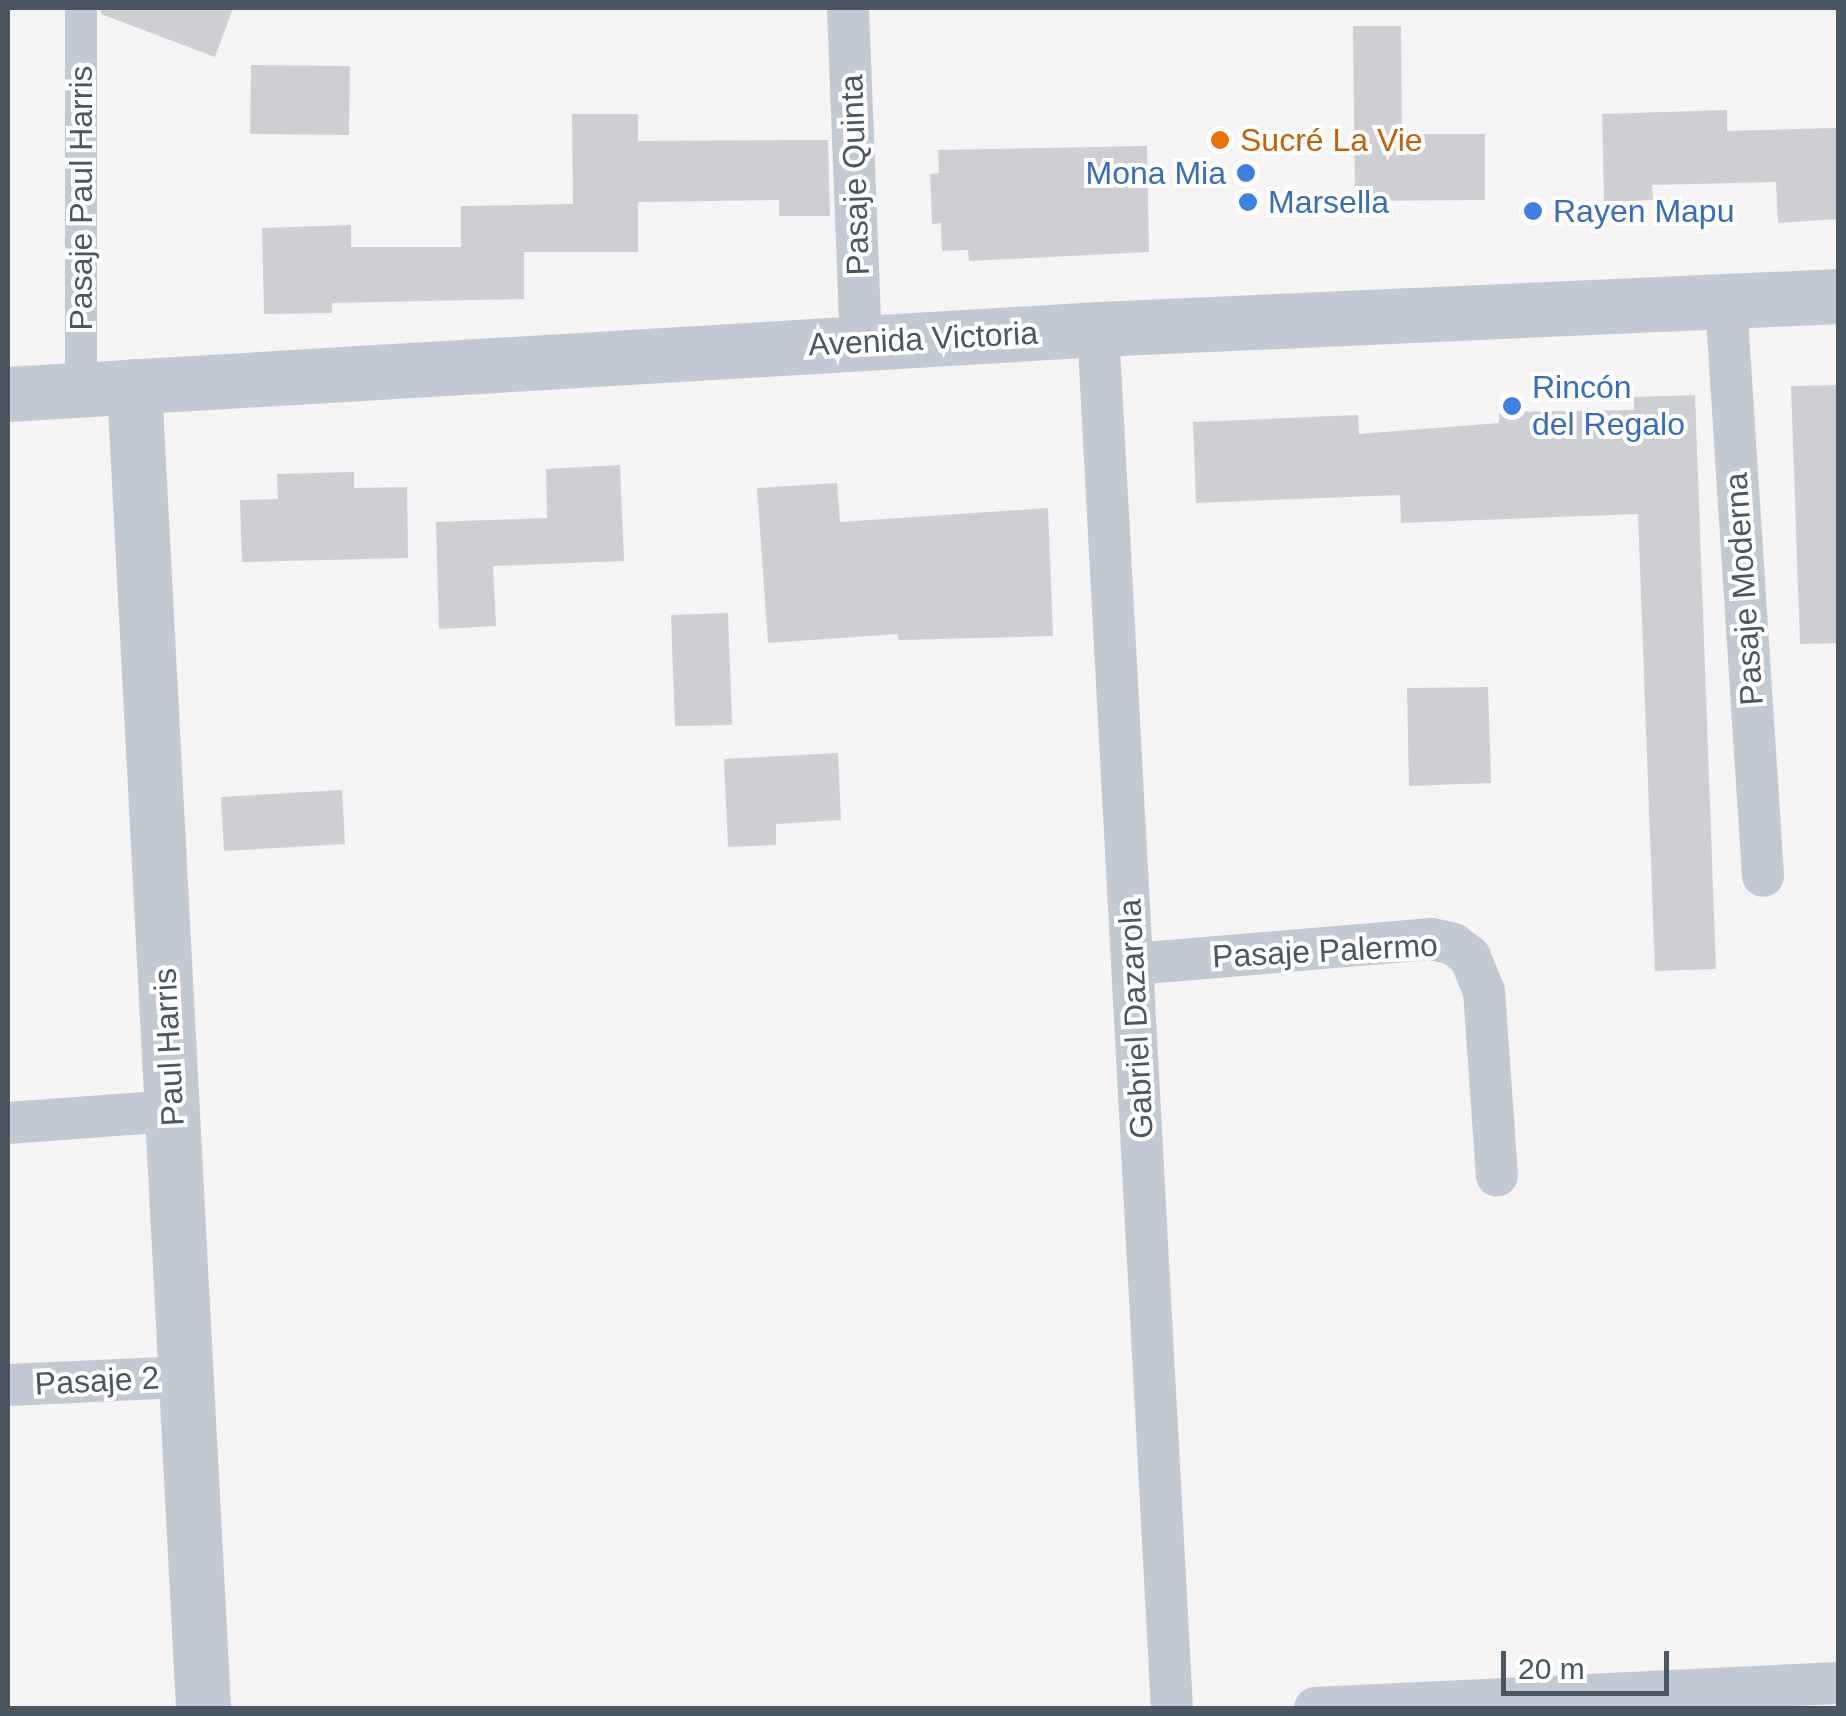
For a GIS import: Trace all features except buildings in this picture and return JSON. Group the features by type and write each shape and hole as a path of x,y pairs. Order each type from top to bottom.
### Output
{"street":[{"name":"Pasaje Paul Harris","path":"80,389 81,8"},
{"name":"Pasaje Quinta","path":"848,8 862,343"},
{"name":"Avenida Victoria","path":"8,394 1098,329 1838,296"},
{"name":"Pasaje Moderna","path":"1726,302 1762,876"},
{"name":"Gabriel Dazarola","path":"1098,329 1172,1708"},
{"name":"Paul Harris","path":"134,386 188,1377 202,1708"},
{"name":"Pasaje Palermo","path":"1133,964 1432,938 1453,944 1470,957 1484,991 1497,1176"},
{"path":"8,1123 173,1111"},
{"name":"Pasaje 2","path":"8,1385 188,1377"},
{"path":"1315,1708 1434,1706 1838,1682"}],"place":[{"name":"Sucré La Vie","path":"1220,140"},
{"name":"Mona Mia","path":"1246,173"},
{"name":"Marsella","path":"1248,202"},
{"name":"Rayen Mapu","path":"1533,211"},
{"name":"Rincón del Regalo","path":"1512,406"}]}
